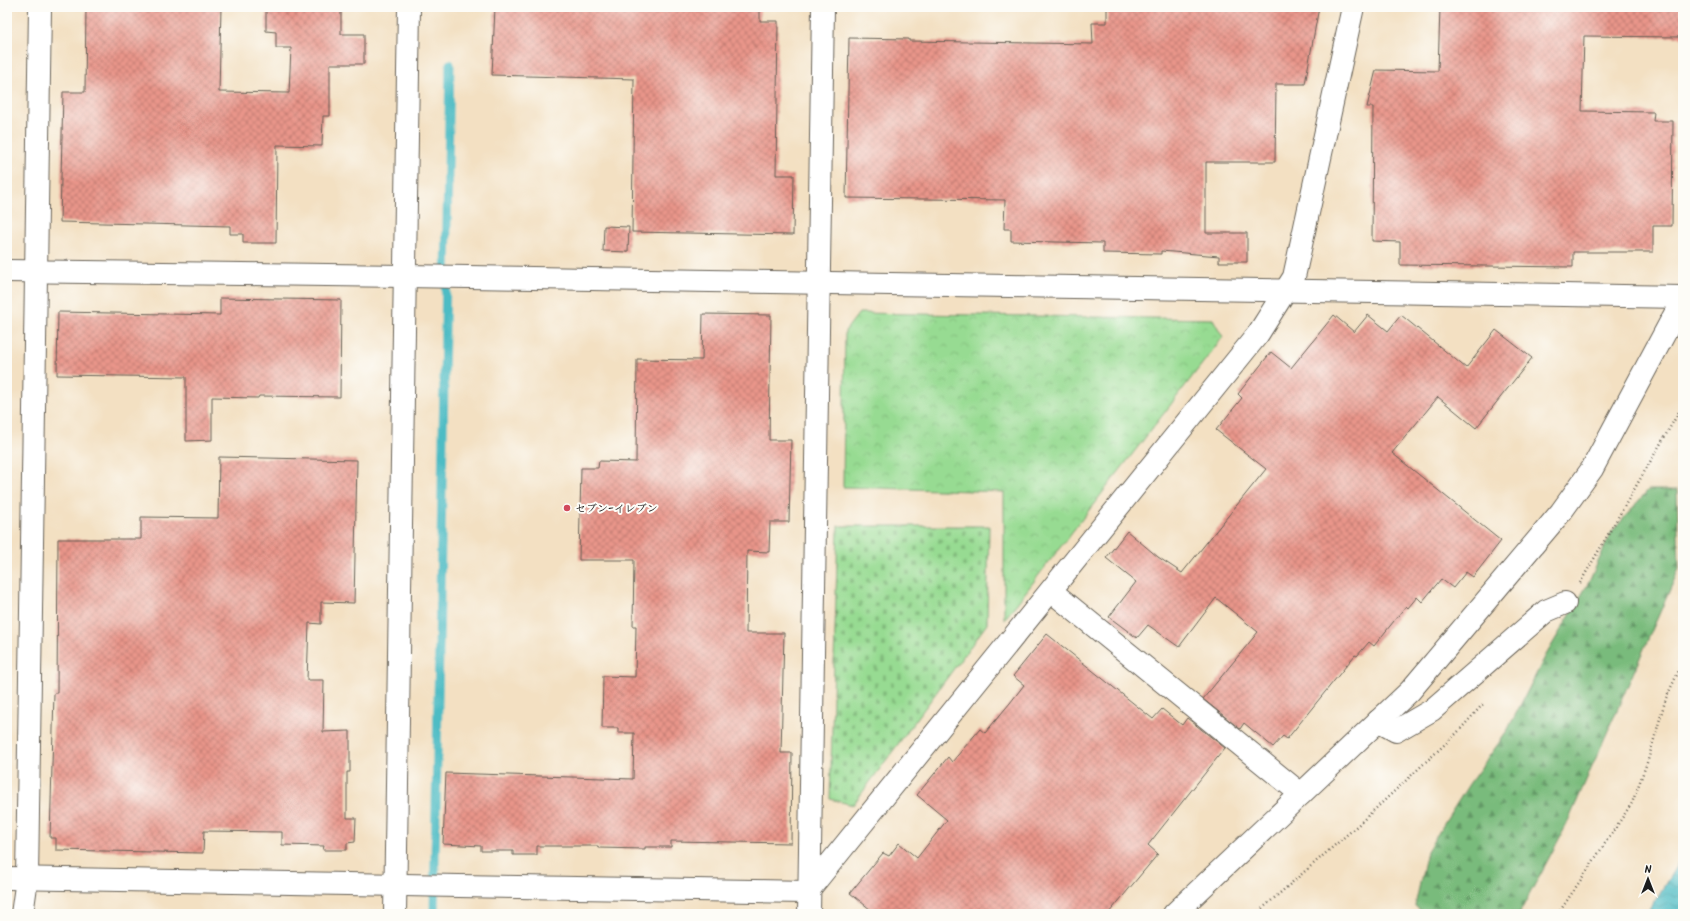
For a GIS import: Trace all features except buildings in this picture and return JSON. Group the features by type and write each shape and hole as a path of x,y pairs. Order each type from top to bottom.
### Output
{"street":[{"path":"22,914 17,878 36,271 40,7"},
{"path":"395,914 409,7"},
{"path":"809,914 823,7"},
{"path":"17,878 807,892 1258,334 1294,277 1353,7"},
{"path":"7,271 405,276 1683,298 1592,469 1561,512 1410,691 1174,914"},
{"path":"1050,591 1302,794"},
{"path":"1378,721 1396,731 1432,710 1546,611 1565,603"}],"path":[{"path":"1558,914 1632,803 1648,760 1666,698 1683,662"}],"green space":[{"path":"859,313 1213,319 1223,337 1004,620 1004,492 843,487 845,331"},
{"path":"1648,490 1677,490 1679,569 1566,826 1519,914 1425,914 1415,906 1427,851 1469,784 1506,733 1546,655 1589,582 1611,533"},
{"path":"838,526 989,526 987,624 853,805 830,799"}],"water":[{"path":"1683,855 1683,914 1647,914"}],"waterway":[{"path":"434,914 450,64"}],"place":[{"name":"セブン-イレブン","path":"567,508"}]}
